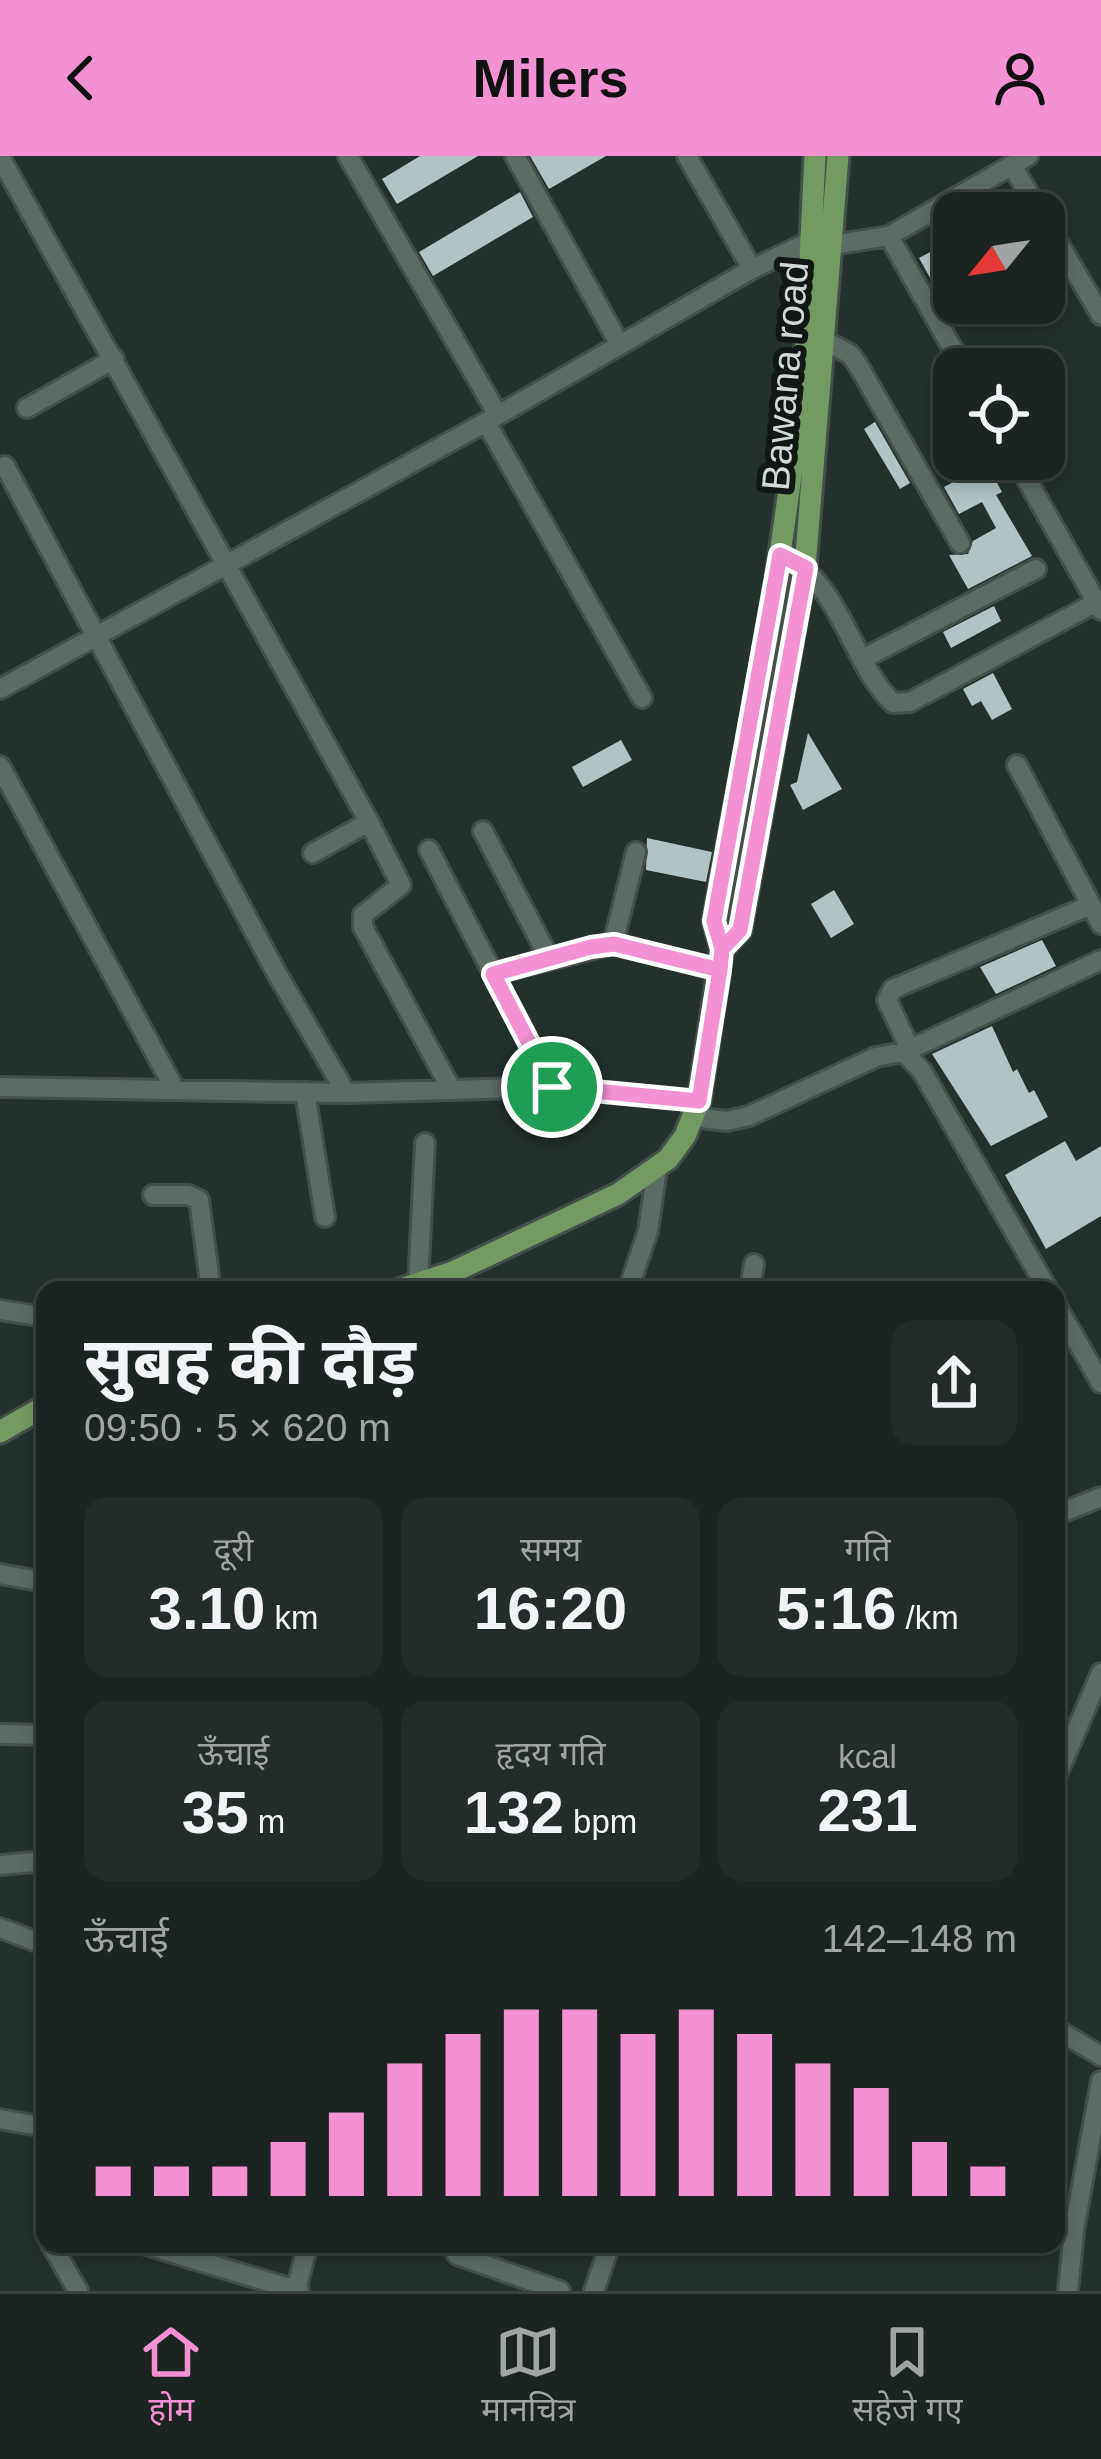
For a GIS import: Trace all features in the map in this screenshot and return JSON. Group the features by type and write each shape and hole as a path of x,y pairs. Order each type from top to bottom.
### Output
{"main road":[{"name":"Bawana road","path":"721,960 740,930 806,568 825,341 815,156"},
{"name":"Bawana road","path":"454,1281 657,1169 685,1136 696,1109 721,960 714,921 780,555 821,244 838,156"},
{"path":"755,702 780,709"},
{"path":"0,1432 36,1411"}],"street":[{"path":"348,156 641,698"},
{"path":"515,156 620,345"},
{"path":"687,156 752,269"},
{"path":"0,157 229,565 401,885 363,915 363,927 450,1088"},
{"path":"0,689 492,419 752,269 821,244 889,236 1020,161 1032,192"},
{"path":"889,236 952,348"},
{"path":"1065,255 1101,315"},
{"path":"825,341 850,354 858,365 960,543"},
{"path":"27,408 114,359"},
{"path":"5,466 346,1093"},
{"path":"780,555 806,568 886,697 901,704 1099,606 1028,480"},
{"path":"864,658 1036,569"},
{"path":"1017,765 1101,924"},
{"path":"0,766 174,1088"},
{"path":"314,854 369,822"},
{"path":"483,831 549,958"},
{"path":"429,850 552,1087"},
{"path":"614,944 636,852"},
{"path":"1043,1281 907,1050 887,1000 893,989 1090,905"},
{"path":"493,974 614,944 721,960"},
{"path":"1,1086 346,1093 552,1087 696,1109 727,1120 749,1116 876,1057 907,1050 1101,960"},
{"path":"305,1092 325,1217"},
{"path":"409,1281 425,1143"},
{"path":"631,1281 648,1231 657,1169"},
{"path":"153,1196 188,1195 199,1200 210,1281"},
{"path":"751,1281 754,1264"},
{"path":"0,1310 36,1316"},
{"path":"1065,1320 1101,1383"},
{"path":"1065,1511 1101,1497"},
{"path":"0,1574 36,1580"},
{"path":"1065,1757 1101,1673"},
{"path":"0,1734 36,1735"},
{"path":"0,1865 36,1862"},
{"path":"0,1928 36,1942"},
{"path":"1065,2034 1101,2056"},
{"path":"1068,2291 1101,2081"},
{"path":"0,2119 36,2125"},
{"path":"56,2253 78,2291"},
{"path":"173,2253 297,2290 306,2253"},
{"path":"594,2291 607,2253"},
{"path":"457,2255 560,2291"}],"building":[{"path":"420,156 478,156 397,204 382,179"},
{"path":"530,156 606,156 549,189"},
{"path":"520,192 533,217 433,276 419,252"},
{"path":"933,250 933,283 919,258"},
{"path":"875,422 910,483 900,489 864,429"},
{"path":"957,480 996,480 1002,492 996,495 1032,556 968,589 949,555 968,554 973,541 996,528 982,502 959,514 944,487"},
{"path":"994,606 1001,621 951,648 943,632"},
{"path":"993,673 1012,709 992,720 981,701 972,706 963,689"},
{"path":"808,733 842,789 803,810 790,785 797,782"},
{"path":"621,740 632,760 583,787 572,767"},
{"path":"647,838 712,852 706,882 646,870"},
{"path":"834,890 854,924 831,938 811,904"},
{"path":"1042,940 1056,966 996,994 980,967"},
{"path":"992,1026 1013,1072 1017,1069 1029,1093 1034,1090 1048,1117 991,1146 932,1054"},
{"path":"1065,1141 1076,1161 1101,1146 1101,1216 1046,1249 1005,1175"}],"route":[{"path":"552,1087 493,974 614,944 720,970 722,949 740,930 806,568 792,560 780,555 714,921 722,949 720,970 699,1101 552,1087"}]}
